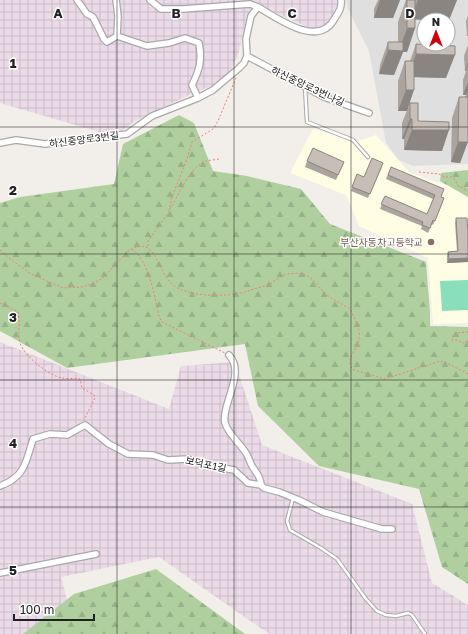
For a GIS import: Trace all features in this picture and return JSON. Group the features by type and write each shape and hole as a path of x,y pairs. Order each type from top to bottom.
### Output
{"street":[{"path":"77,0 87,14 93,16 104,39 107,42 116,36"},
{"path":"116,0 118,16 116,36"},
{"path":"150,0 161,9 183,9 250,4 298,29 309,31 327,28 333,23 341,7 341,0"},
{"path":"247,56 246,39 251,16 258,7"},
{"path":"116,36 147,46 169,43 185,38 199,43 202,56 199,72 192,85 198,98"},
{"name":"하신중앙로3번길","path":"2,144 16,140 45,144 127,134 152,116 198,98 213,90 238,70 244,63 247,56"},
{"name":"하신중앙로3번나길","path":"247,56 324,96 369,113"},
{"path":"229,355 233,359 235,371 234,387 226,403 224,422 247,454 250,464 261,479 261,485"},
{"path":"0,486 10,482 22,471 33,439 50,434 67,435 84,425"},
{"name":"보덕포1길","path":"84,425 109,444 128,454 153,455 168,460 188,459 234,470 248,483 261,485 264,488 293,498 323,512 382,529 392,529"},
{"path":"0,573 96,554"}],"lane":[{"path":"304,86 308,122 353,140 368,157"},
{"path":"293,498 287,521 290,530 337,559 366,599 377,611 386,615 396,616 408,613 412,615 426,634"}],"path":[{"path":"169,211 172,197 192,142 213,129 231,94 238,70"},
{"path":"218,159 207,160 194,170 169,211 148,241 148,247 172,285 183,291 198,294 220,295 243,292 270,284 279,277 293,273 304,274 313,279 316,285 327,296 350,309 357,323 360,339 349,359 350,366 354,370 385,379 440,361 468,374"},
{"path":"419,172 452,177 456,181 457,185 468,192"},
{"path":"0,250 31,274 63,288 81,287 92,284 103,278 131,248 140,245 148,247"},
{"path":"131,248 141,257 149,276 159,316 162,322 229,355"},
{"path":"0,303 18,312 20,320 18,332 20,344 34,362 61,378 80,379 82,388 94,395 95,398 84,416 84,425"},
{"path":"468,332 456,332 453,335 452,340 463,343 468,341"}],"shaded area":[{"path":"0,0 338,0 339,5 325,26 313,29 257,4 247,15 239,52 230,72 215,85 191,94 137,120 113,136 0,103"},
{"path":"346,0 468,0 468,164 413,166 399,160 386,143 369,51 348,9"},
{"name":"부산자동차고등학교","path":"313,129 358,141 376,135 409,172 454,187 468,198 468,323 433,324 428,258 359,226 346,195 290,173"},
{"path":"0,342 169,409 181,366 235,362 262,445 412,504 432,583 468,605 468,634 269,634 159,557 61,577 76,634 0,634"}],"green space":[{"path":"179,115 194,123 213,171 247,176 301,189 330,224 426,262 430,326 468,327 468,584 442,567 419,489 319,466 258,406 245,344 67,368 0,331 0,203 20,197 114,184 123,144"},
{"path":"468,170 468,197 440,181 441,173"},
{"path":"468,280 468,310 442,311 440,281"},
{"path":"156,569 245,634 23,634 74,594"}],"building":[{"path":"407,0 415,0 415,28 407,28"},
{"path":"388,42 403,42 403,51 388,50"},
{"path":"416,52 455,52 455,55 416,54"},
{"path":"405,61 414,61 414,90 406,90"},
{"path":"459,97 468,97 468,142 458,142"},
{"path":"410,103 418,103 418,121 449,122 449,130 412,130"},
{"path":"313,148 344,162 338,175 307,161"},
{"path":"372,158 383,163 370,194 352,187 357,174 364,177"},
{"path":"391,167 444,189 441,197 444,198 435,221 433,220 430,228 422,225 423,222 381,204 385,196 427,214 435,195 388,175"},
{"path":"456,218 467,218 468,258 449,259 448,252 458,251"}],"place":[{"name":"부산자동차고등학교","path":"431,242"}]}
